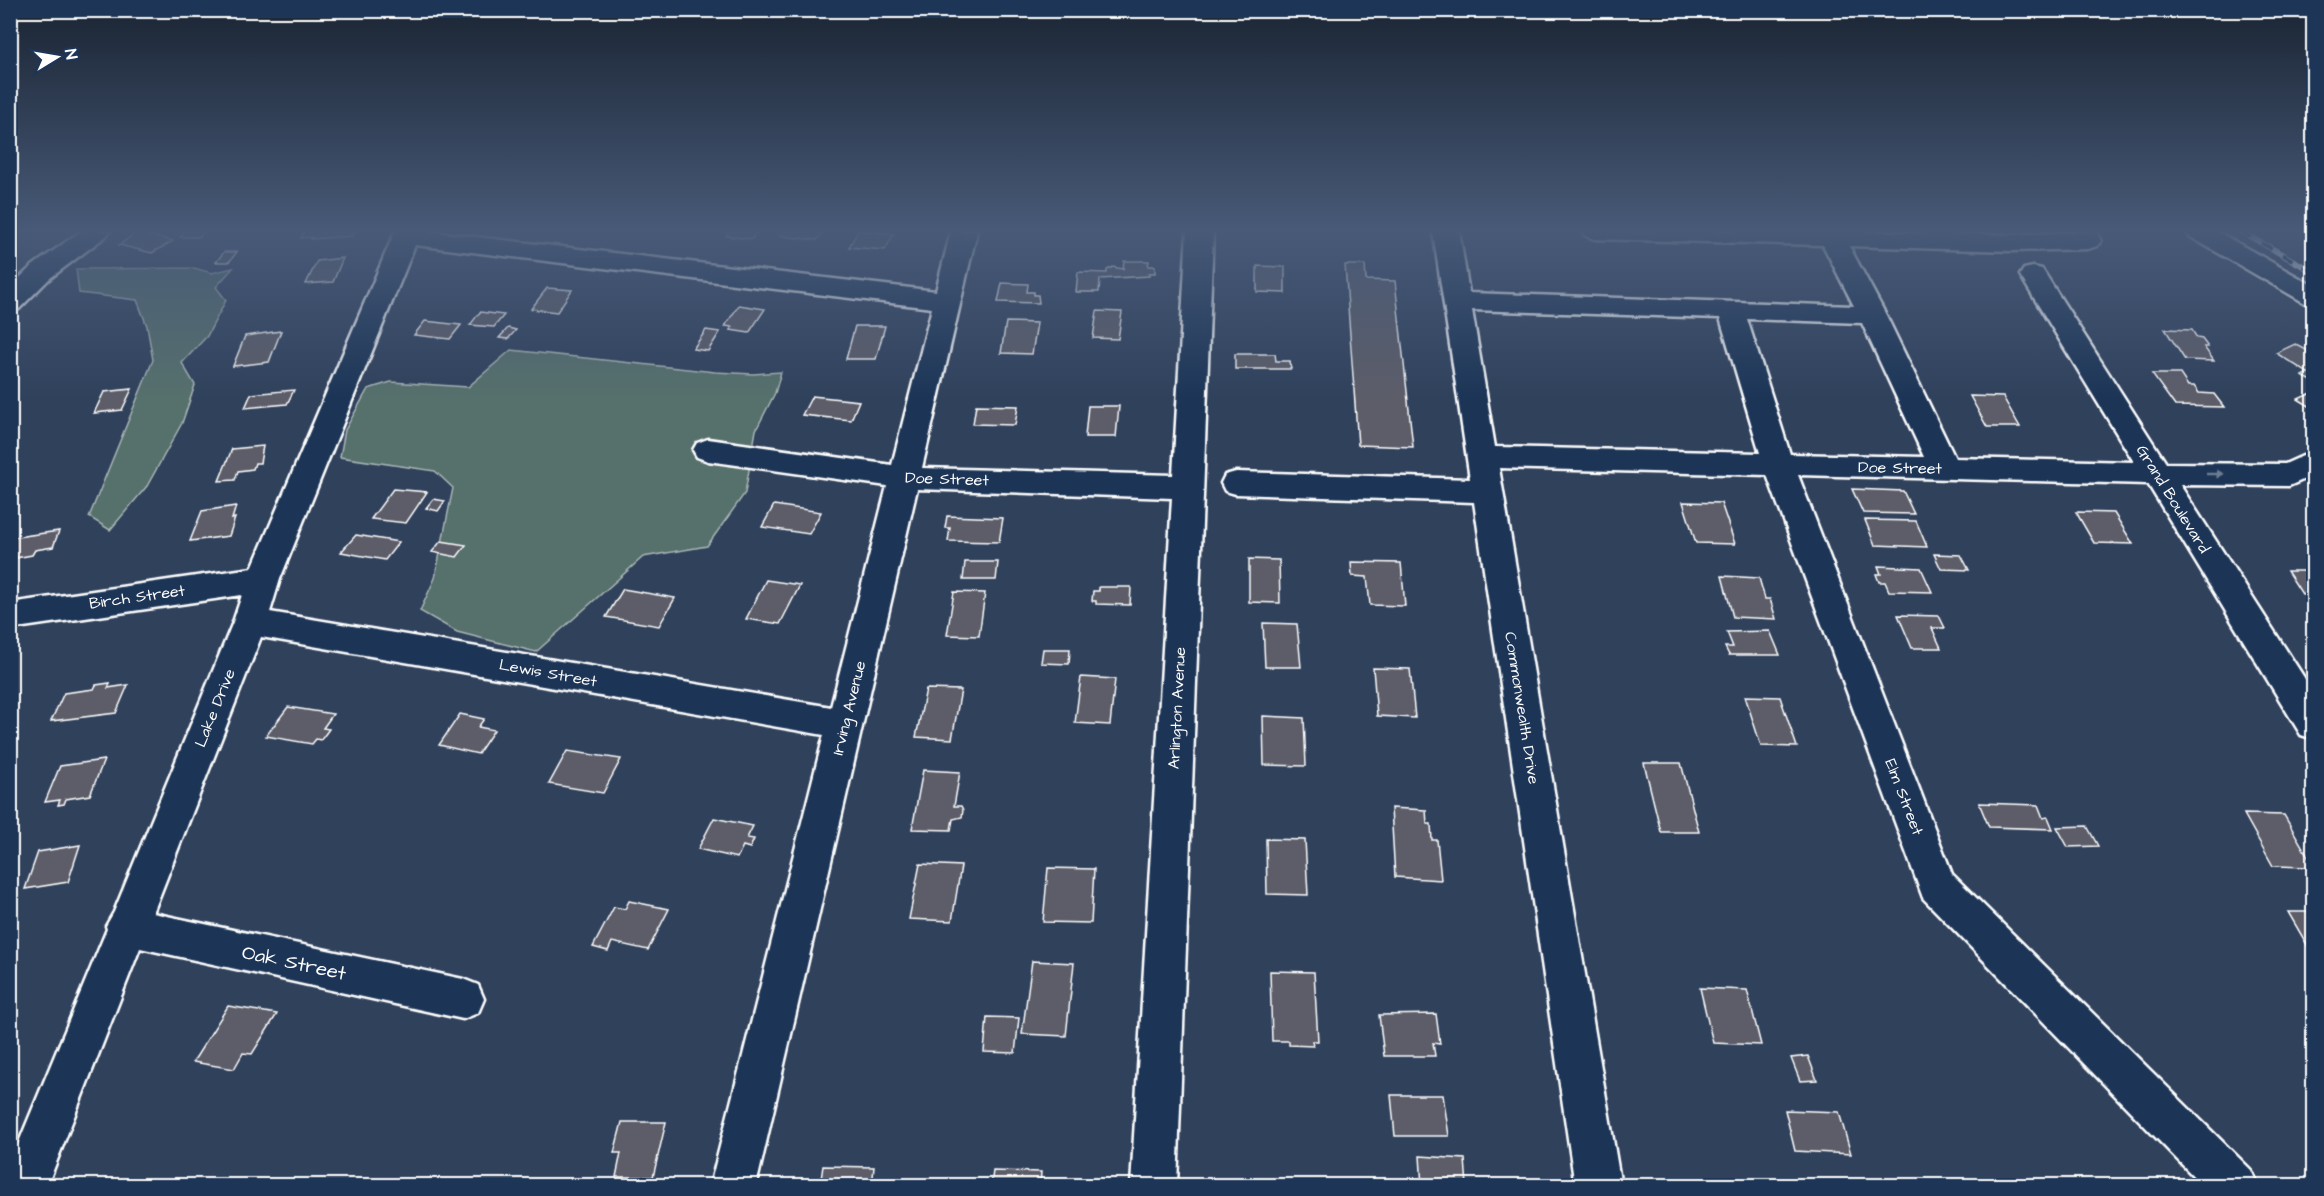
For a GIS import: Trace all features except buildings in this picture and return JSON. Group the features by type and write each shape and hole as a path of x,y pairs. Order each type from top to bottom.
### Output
{"street":[{"path":"10,303 26,287"},
{"name":"Lake Drive","path":"24,1185 126,926 250,622 264,579 384,287"},
{"path":"832,287 947,301"},
{"name":"Irving Avenue","path":"733,1185 950,287"},
{"name":"Arlington Avenue","path":"1154,1185 1197,287"},
{"name":"Commonwealth Drive","path":"1455,287 1598,1185"},
{"path":"1857,287 1945,469"},
{"name":"Grand Boulevard","path":"2040,287 2313,723"},
{"path":"2295,287 2313,297"},
{"path":"1457,301 1872,315"},
{"name":"Elm Street","path":"1731,310 1779,465 1937,885 2235,1185"},
{"name":"Doe Street","path":"708,450 904,478 1188,487"},
{"name":"Doe Street","path":"1482,457 2156,473 2289,475 2308,471"},
{"path":"1236,483 1487,491"},
{"name":"Birch Street","path":"10,616 264,579"},
{"name":"Lewis Street","path":"250,622 845,724"},
{"name":"Oak Street","path":"126,926 463,999"}],"green space":[{"path":"78,287 216,287 226,300 207,336 182,363 195,385 182,423 147,486 110,530 89,517 153,360 147,326 137,300 79,293"},
{"path":"511,350 715,372 753,374 781,372 775,393 756,430 745,493 707,546 643,557 536,652 457,632 420,611 435,578 453,488 435,471 340,457 345,430 368,389 391,382 468,387"}]}
